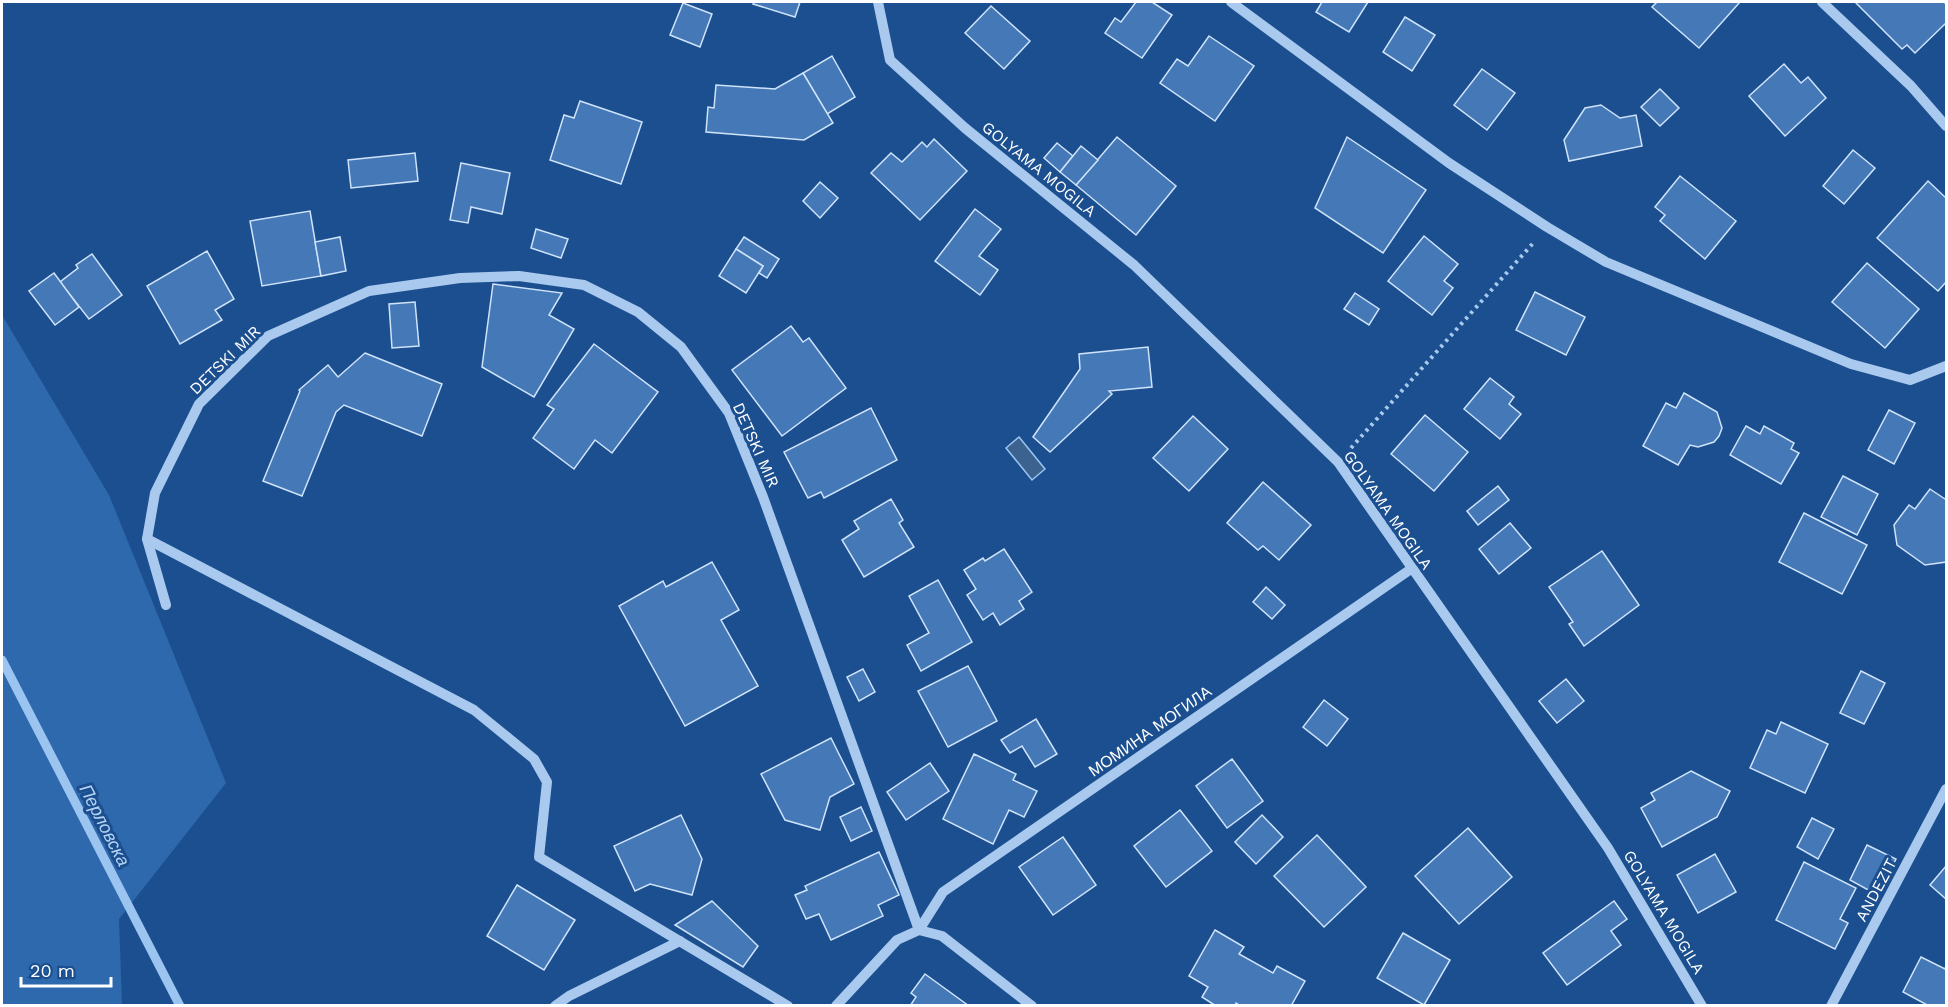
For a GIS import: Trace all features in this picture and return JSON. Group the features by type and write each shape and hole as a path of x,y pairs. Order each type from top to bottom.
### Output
{"street":[{"name":"GOLYAMA MOGILA","path":"878,2 890,60 965,128 1134,265 1338,462 1608,848 1702,1005"},
{"path":"1231,2 1449,163 1546,227 1606,262 1851,364 1910,380 1947,366"},
{"path":"1822,2 1911,86 1947,126"},
{"name":"DETSKI MIR","path":"166,605 147,539 156,493 199,404 268,336 369,291 460,278 519,276 584,285 638,312 681,347 729,413 763,497 919,930"},
{"path":"147,539 474,710 534,759 547,782 539,857 788,1005"},
{"name":"МОМИНА МОГИЛА","path":"919,930 943,892 1411,569"},
{"name":"ANDEZIT","path":"1831,1005 1947,789"},
{"path":"836,1005 897,940 919,930 942,936 1032,1005"},
{"path":"555,1005 680,941"}],"path":[{"path":"1338,462 1546,227"}],"shaded area":[{"path":"2,315 109,495 226,783 119,919 122,1005 3,1006 2,1003"},
{"path":"1019,437 1045,469 1032,480 1006,448"}],"building":[{"path":"754,2 800,2 795,17 753,4"},
{"path":"1136,2 1152,2 1172,15 1142,58 1105,33 1115,18 1121,22"},
{"path":"1322,2 1368,2 1349,32 1316,12"},
{"path":"1657,2 1740,2 1699,48 1652,7"},
{"path":"1855,2 1944,2 1946,4 1946,23 1915,53 1907,45 1902,49"},
{"path":"683,3 712,14 700,47 670,35"},
{"path":"991,6 1030,41 1004,69 965,33"},
{"path":"1405,17 1435,35 1412,71 1383,52"},
{"path":"1209,36 1254,66 1215,121 1160,83 1177,59 1188,66"},
{"path":"832,56 855,97 827,114 803,73"},
{"path":"1784,64 1801,83 1808,77 1826,98 1785,136 1749,96"},
{"path":"1482,69 1515,93 1487,130 1454,105"},
{"path":"803,73 833,123 804,140 706,132 708,107 714,108 716,85 775,89"},
{"path":"1660,89 1679,108 1660,126 1641,107"},
{"path":"580,101 642,122 621,184 550,160 564,115 574,118"},
{"path":"1601,105 1620,118 1636,115 1642,146 1569,161 1564,140 1585,108"},
{"path":"1117,137 1176,186 1136,235 1076,185"},
{"path":"1347,137 1426,190 1383,253 1315,208"},
{"path":"934,139 967,171 920,220 871,173 891,153 902,162 922,142 927,147"},
{"path":"1057,143 1073,156 1060,172 1044,158"},
{"path":"1081,146 1098,160 1076,185 1060,172"},
{"path":"1853,150 1875,168 1844,204 1823,186"},
{"path":"415,153 418,181 351,188 348,160"},
{"path":"461,163 510,173 502,214 471,207 468,223 450,220"},
{"path":"1680,176 1736,221 1705,259 1660,221 1665,215 1655,207"},
{"path":"1928,181 1946,198 1946,282 1938,291 1877,238"},
{"path":"820,182 838,198 820,218 803,201"},
{"path":"975,209 1001,229 979,256 998,270 980,295 935,261"},
{"path":"310,211 321,276 262,286 250,221"},
{"path":"536,229 568,239 561,258 531,248"},
{"path":"1424,236 1458,264 1444,281 1453,288 1432,315 1388,281"},
{"path":"340,237 346,271 321,276 315,242"},
{"path":"744,237 779,259 767,278 759,273 763,266 736,249"},
{"path":"736,249 763,266 746,293 719,276"},
{"path":"207,251 234,299 215,310 222,320 180,344 147,286"},
{"path":"92,254 122,295 89,319 60,282 78,268 76,265"},
{"path":"1867,263 1919,309 1885,348 1832,302"},
{"path":"54,273 79,307 55,325 29,291"},
{"path":"493,284 562,293 549,315 574,329 534,397 482,367"},
{"path":"1535,292 1585,317 1566,355 1516,330"},
{"path":"1355,293 1379,309 1369,325 1344,309"},
{"path":"415,302 419,346 392,348 389,304"},
{"path":"791,326 803,342 809,338 846,388 782,436 732,370"},
{"path":"594,344 658,392 612,453 595,440 574,469 533,438 554,409 547,405"},
{"path":"1148,347 1152,387 1109,391 1112,394 1050,452 1033,437 1080,369 1079,354"},
{"path":"365,353 442,384 422,436 344,405 336,412 302,496 263,481 299,390 328,365 338,377"},
{"path":"1490,378 1514,397 1509,404 1521,414 1500,439 1464,409"},
{"path":"1684,393 1717,412 1722,428 1714,442 1698,447 1690,445 1678,465 1643,446 1666,403 1676,408"},
{"path":"871,408 897,460 824,498 821,492 808,498 784,452"},
{"path":"1889,410 1915,423 1894,464 1868,450"},
{"path":"1425,415 1468,452 1434,491 1391,454"},
{"path":"1193,416 1228,449 1189,491 1153,458"},
{"path":"1746,426 1760,434 1764,426 1794,443 1791,449 1799,453 1781,484 1730,455"},
{"path":"1843,476 1878,494 1857,535 1821,517"},
{"path":"1263,482 1311,525 1279,560 1263,546 1258,550 1227,523"},
{"path":"1498,486 1509,500 1478,525 1467,511"},
{"path":"1930,489 1945,499 1946,497 1946,562 1925,565 1897,545 1894,525 1909,505 1915,509"},
{"path":"891,499 903,520 899,523 914,547 864,577 842,540 859,529 854,521"},
{"path":"1804,513 1867,545 1842,594 1779,562"},
{"path":"1510,523 1531,548 1499,574 1479,549"},
{"path":"1004,549 1032,592 1019,601 1024,609 1000,625 993,613 983,620 967,595 976,589 964,570"},
{"path":"1602,551 1639,605 1584,646 1569,624 1573,622 1549,587"},
{"path":"712,562 739,610 721,620 758,686 685,726 619,606 663,581 666,587"},
{"path":"938,580 972,642 921,671 907,645 929,633 909,596"},
{"path":"1266,587 1285,605 1272,619 1253,602"},
{"path":"968,666 997,721 948,747 918,691"},
{"path":"863,669 875,692 859,701 847,677"},
{"path":"1861,671 1885,683 1864,724 1840,713"},
{"path":"1566,679 1584,701 1557,723 1539,701"},
{"path":"1324,700 1348,719 1327,746 1303,727"},
{"path":"1036,719 1057,754 1035,767 1022,746 1010,753 1001,740"},
{"path":"1781,722 1828,744 1805,793 1750,768 1767,730 1776,734"},
{"path":"831,738 854,784 830,797 820,830 785,820 761,774"},
{"path":"974,754 1016,774 1013,780 1037,791 1024,817 1009,810 993,844 943,819"},
{"path":"1232,759 1263,801 1227,828 1196,786"},
{"path":"930,763 949,791 906,820 887,792"},
{"path":"1691,771 1730,791 1717,817 1662,847 1641,808 1655,800 1651,793"},
{"path":"861,807 872,831 851,841 840,817"},
{"path":"1180,810 1212,851 1166,887 1134,846"},
{"path":"681,815 702,859 692,895 650,884 635,891 614,846"},
{"path":"1262,815 1283,837 1256,864 1235,842"},
{"path":"1812,818 1834,829 1818,859 1797,847"},
{"path":"1468,828 1512,877 1459,924 1415,876"},
{"path":"1317,835 1366,887 1324,927 1274,876"},
{"path":"1063,837 1096,885 1053,915 1019,867"},
{"path":"1867,845 1896,859 1887,876 1880,872 1870,891 1850,880"},
{"path":"879,852 899,895 878,905 883,916 831,940 819,914 806,919 795,895 807,890 805,886"},
{"path":"1715,854 1736,892 1698,913 1677,875"},
{"path":"1804,862 1856,888 1840,919 1848,923 1835,949 1776,920"},
{"path":"1946,866 1946,899 1930,885"},
{"path":"517,885 575,920 544,970 487,936"},
{"path":"712,901 758,946 743,967 675,925"},
{"path":"1614,901 1627,919 1611,931 1621,945 1567,985 1543,953"},
{"path":"1215,930 1244,947 1239,954 1273,973 1277,966 1305,981 1291,1006 1241,1006 1236,1003 1235,1006 1216,1006 1202,997 1208,987 1189,976"},
{"path":"1403,933 1450,960 1424,1005 1377,978"},
{"path":"1921,957 1945,969 1946,966 1946,1006 1929,1006 1903,992"},
{"path":"925,974 969,1006 910,1006 916,997 911,993"}],"waterway":[{"name":"Перловска","path":"2,660 180,1006"}]}
